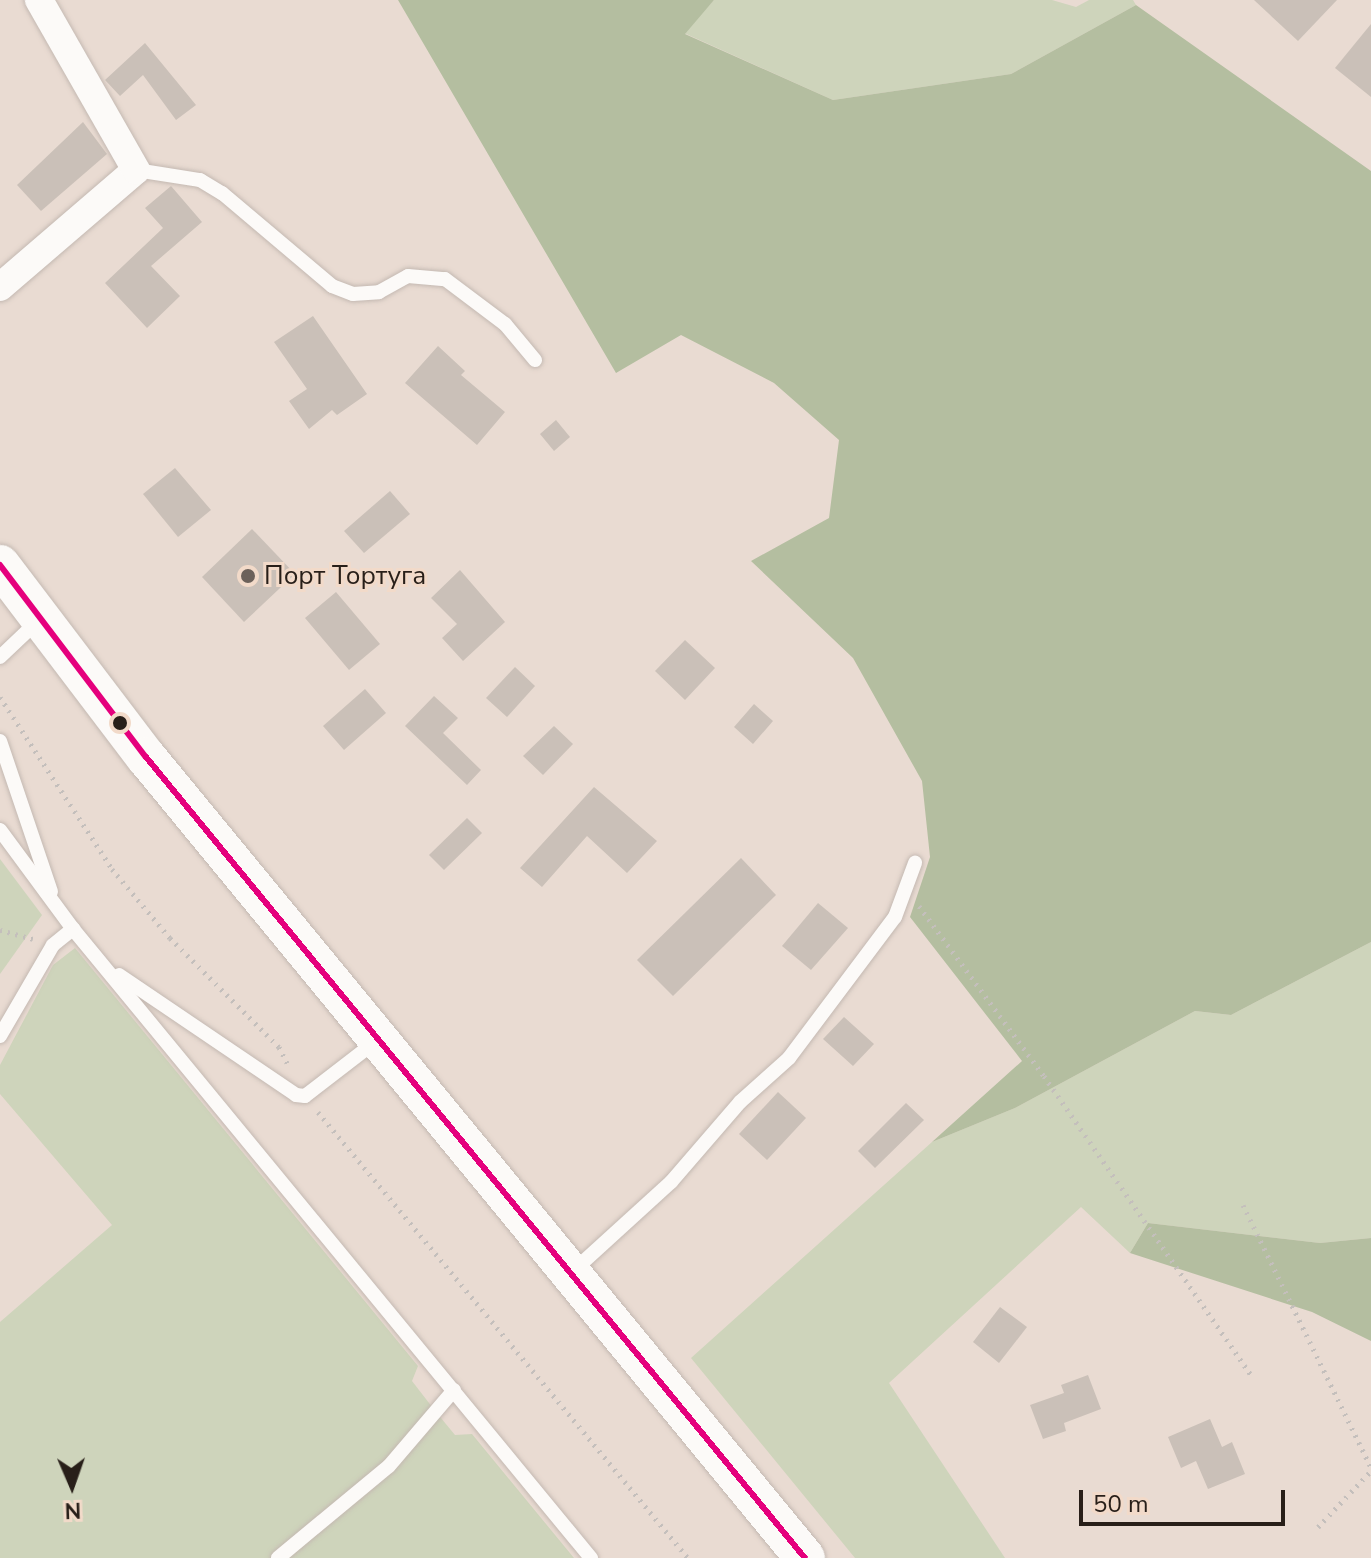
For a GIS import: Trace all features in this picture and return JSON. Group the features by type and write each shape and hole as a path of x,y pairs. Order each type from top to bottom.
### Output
{"street":[{"path":"0,287 136,170 39,0"},
{"path":"0,565 146,757 805,1558"}],"lane":[{"path":"136,170 200,180 222,193 332,286 353,294 379,292 408,276 445,279 505,324 535,360"},
{"path":"0,657 40,619"},
{"path":"0,741 55,904"},
{"path":"0,830 73,929 591,1558"},
{"path":"571,1273 671,1182 740,1102 789,1058 895,917 915,863"},
{"path":"0,1036 53,945 73,929"},
{"path":"105,966 296,1095 305,1096 378,1039"},
{"path":"278,1558 389,1466 454,1390"}],"path":[{"path":"0,697 112,869 170,938 279,1047 305,1096 688,1558"},
{"path":"907,889 1044,1076 1251,1375"},
{"path":"0,930 53,945"},
{"path":"1243,1205 1371,1469 1318,1527"}],"green space":[{"path":"398,0 714,0 685,34 833,100 1011,74 1136,5 1371,171 1371,942 1231,1015 1195,1011 1015,1108 932,1142 1022,1061 910,917 930,857 922,781 853,658 751,561 829,518 839,440 774,383 681,335 616,373"},
{"path":"714,0 1052,0 1076,7 1089,0 1133,0 1136,5 1011,74 833,100 684,33"},
{"path":"0,859 42,915 0,974"},
{"path":"1371,942 1371,1238 1320,1243 1148,1223 1130,1253 1081,1207 889,1383 1005,1558 855,1558 691,1358 932,1142 1015,1108 1195,1011 1231,1015"},
{"path":"75,948 418,1366 412,1381 436,1412 455,1435 472,1434 574,1558 0,1558 0,1322 112,1225 0,1094 0,1065 53,965"},
{"path":"1148,1223 1320,1243 1371,1238 1371,1341 1312,1312 1130,1253"}],"building":[{"path":"1254,0 1337,0 1298,41"},
{"path":"1371,24 1371,97 1335,68"},
{"path":"145,43 196,105 176,120 143,75 120,96 105,80"},
{"path":"83,122 107,154 41,211 17,185"},
{"path":"171,186 202,222 151,266 180,296 147,328 105,283 163,228 145,208"},
{"path":"313,316 367,394 337,415 332,410 309,429 289,401 307,389 274,342"},
{"path":"438,346 465,371 461,375 505,412 477,445 405,383"},
{"path":"556,420 570,437 554,451 540,434"},
{"path":"175,468 211,510 178,537 143,494"},
{"path":"390,491 410,514 364,553 344,531"},
{"name":"Порт Тортуга","path":"252,529 295,574 244,622 202,577"},
{"path":"460,570 505,622 463,661 442,638 457,624 431,598"},
{"path":"336,592 380,644 349,670 305,618"},
{"path":"685,640 715,668 685,700 655,671"},
{"path":"515,667 535,686 507,717 486,698"},
{"path":"365,689 386,713 344,750 323,726"},
{"path":"434,696 458,718 443,733 481,770 467,785 405,726"},
{"path":"754,704 773,721 753,744 734,727"},
{"path":"554,726 573,744 543,775 523,756"},
{"path":"594,787 657,841 627,873 587,836 542,887 520,868"},
{"path":"467,818 482,833 444,870 429,855"},
{"path":"741,858 776,895 673,996 637,960"},
{"path":"818,903 848,928 811,970 782,946"},
{"path":"844,1017 874,1044 853,1066 823,1039"},
{"path":"778,1092 806,1118 767,1160 739,1134"},
{"path":"906,1103 924,1120 875,1168 858,1151"},
{"path":"1000,1307 1027,1327 999,1363 973,1342"},
{"path":"1088,1375 1101,1409 1064,1423 1066,1431 1043,1439 1030,1405 1064,1393 1061,1385"},
{"path":"1210,1419 1222,1447 1232,1442 1245,1474 1208,1489 1196,1461 1181,1468 1168,1437"}],"transit line":[{"path":"0,565 146,757 805,1558"}],"place":[{"name":"Порт Тортуга","path":"248,576"}]}
